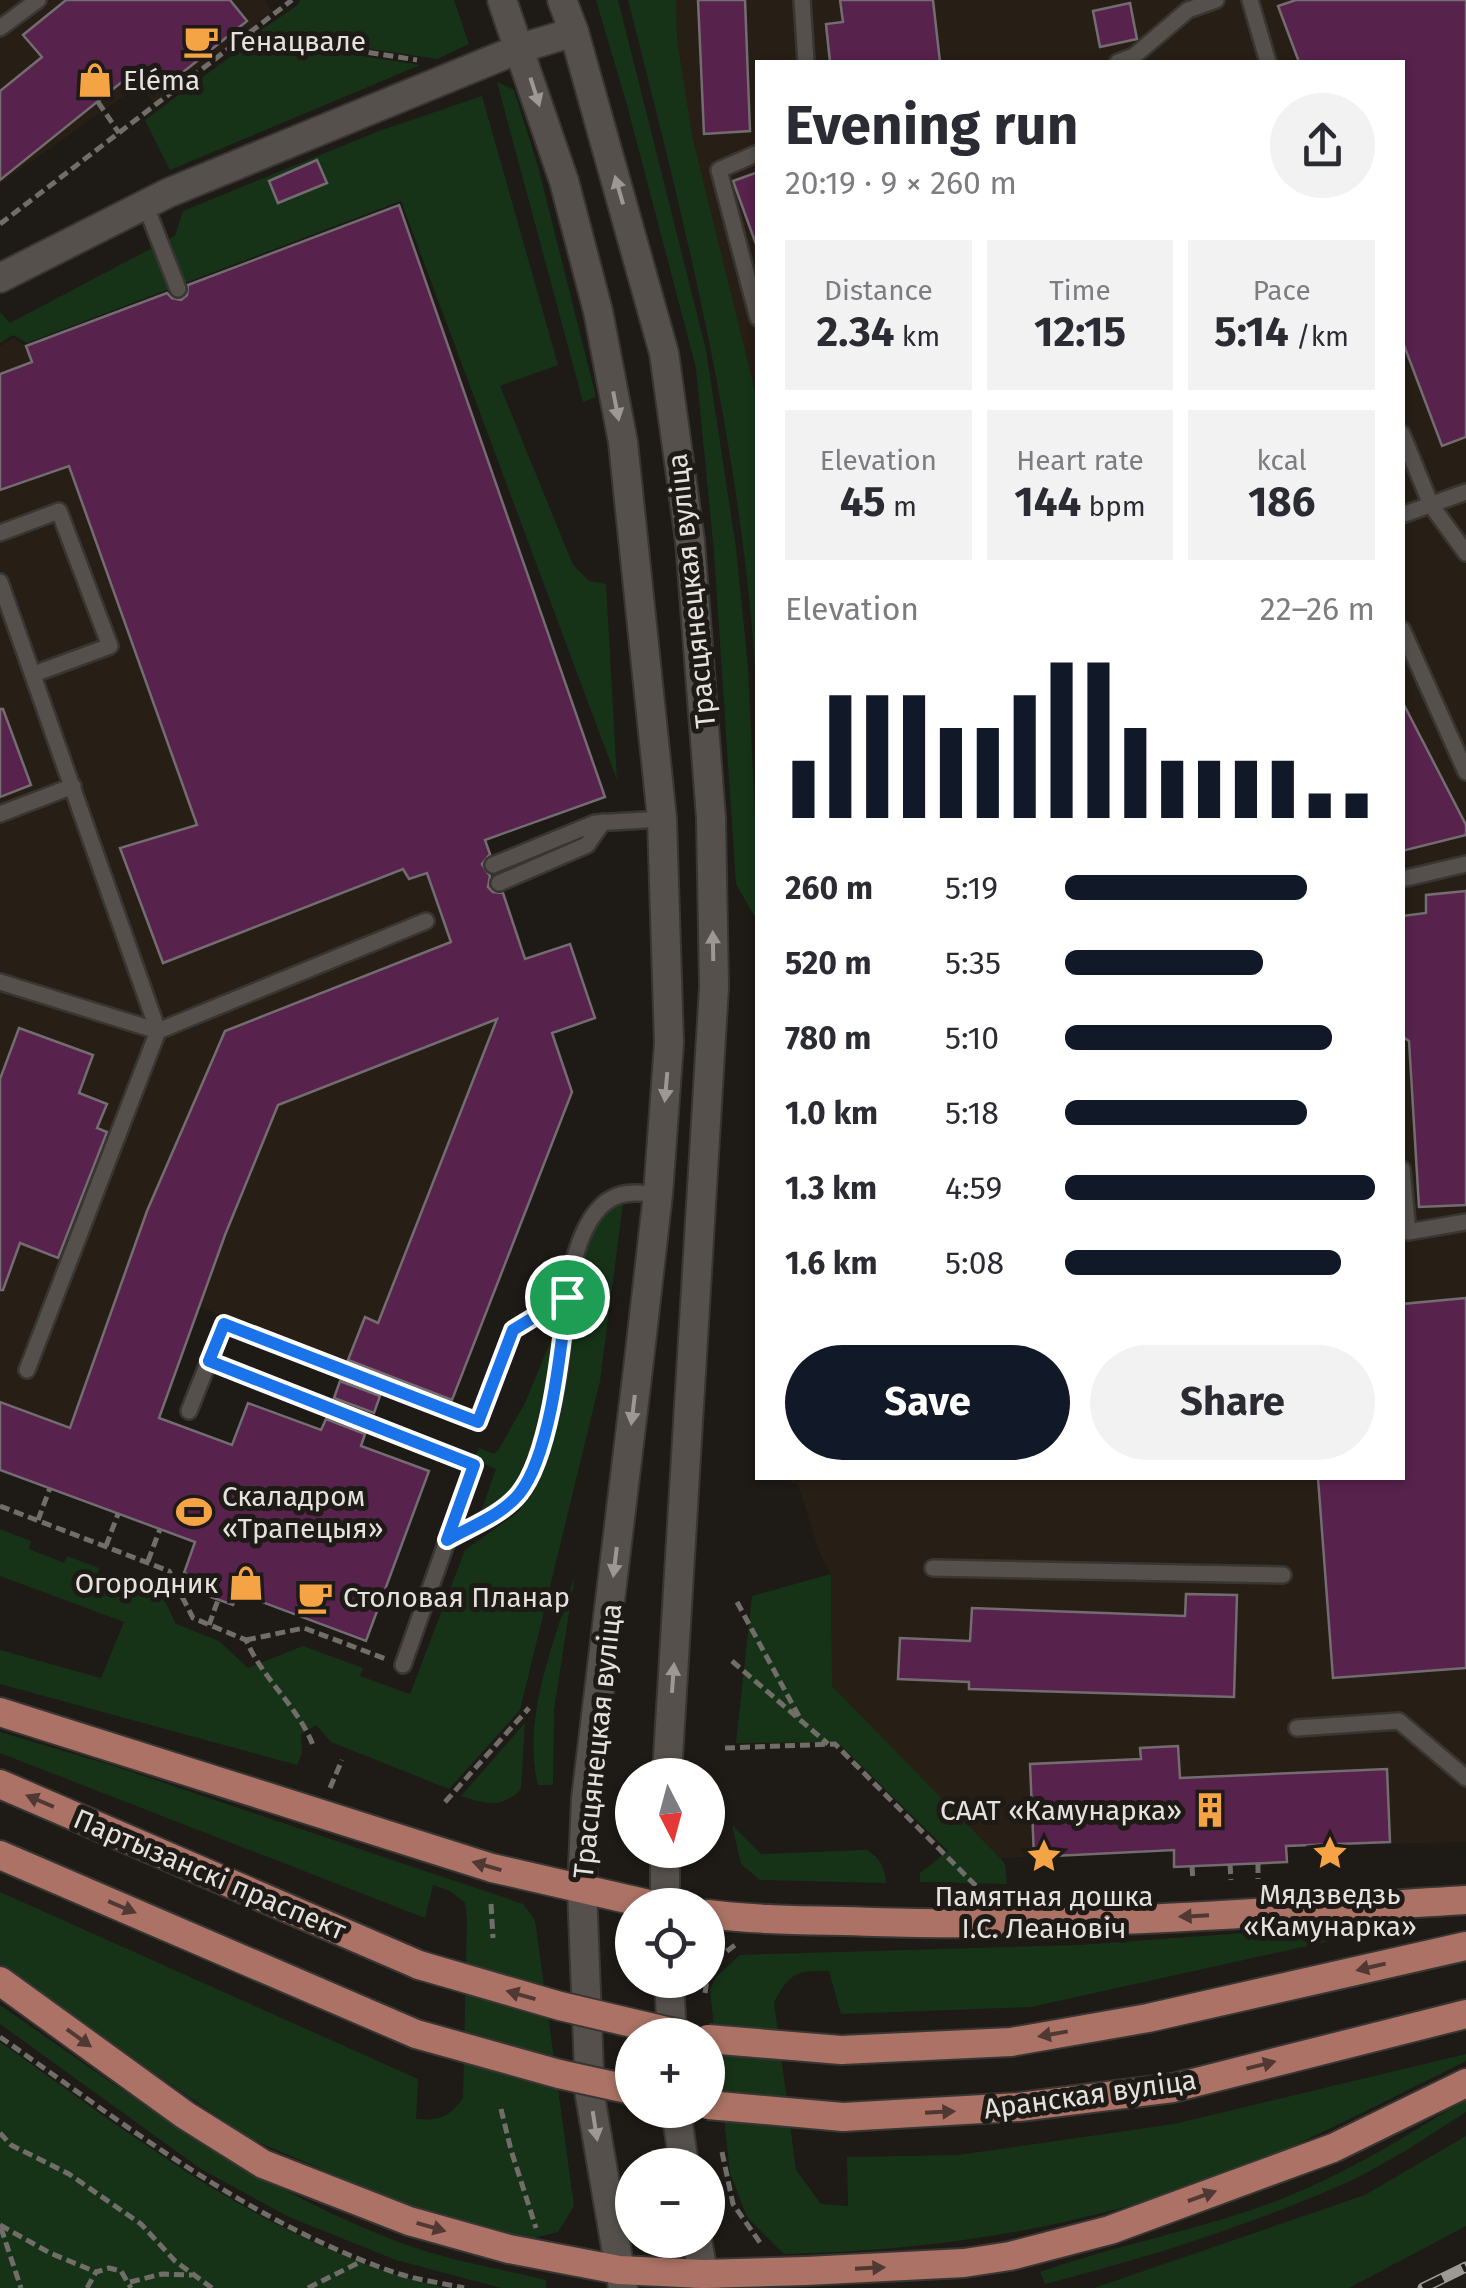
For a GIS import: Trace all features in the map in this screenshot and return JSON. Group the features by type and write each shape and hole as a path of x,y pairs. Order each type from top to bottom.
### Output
{"main road":[{"name":"Трасцянецкая вуліца","path":"502,0 564,180 623,442 662,819 670,1008 658,1194 586,1798 582,1889 590,2096 621,2279"},
{"name":"Трасцянецкая вуліца","path":"562,0 664,354 690,541 711,818 714,988 668,1758"},
{"path":"0,278 146,204 520,48 574,32"},
{"path":"658,1194 702,1196"},
{"path":"0,1712 458,1857 615,1897"},
{"name":"Партызанскі праспект","path":"0,1784 419,1964 615,2019"},
{"path":"0,1855 416,2034 615,2086"},
{"path":"725,1916 906,1923 1079,1923 1466,1900"},
{"path":"725,2040 841,2050 1010,2042 1148,2018 1466,1946"},
{"path":"0,1982 185,2114 263,2164 409,2221 621,2279 704,2281 964,2263 1010,2256 1110,2230 1332,2148 1466,2083"},
{"name":"Аранская вуліца","path":"725,2107 843,2118 1018,2107 1173,2088 1466,2014"}],"lane":[{"path":"0,28 38,0"},
{"path":"802,0 806,60"},
{"path":"1123,60 1134,56 1188,10 1216,0"},
{"path":"1250,0 1267,60"},
{"path":"755,154 718,170 755,307"},
{"path":"146,204 178,289"},
{"path":"1405,442 1430,505 1466,553"},
{"path":"1405,514 1466,492"},
{"path":"0,533 60,511 110,646 34,674"},
{"path":"0,582 158,1031 27,1370"},
{"path":"1405,637 1466,772"},
{"path":"0,814 72,786"},
{"path":"494,865 603,822 662,819"},
{"path":"499,883 587,846 603,822"},
{"path":"1405,878 1466,864"},
{"path":"0,982 158,1031 426,922"},
{"path":"447,1540 509,1504 530,1477 558,1376 567,1297 582,1238 604,1203 625,1192 658,1194"},
{"path":"1405,1200 1408,1232 1466,1222"},
{"path":"190,1411 224,1324 478,1422 513,1330 567,1297"},
{"path":"209,1361 474,1465 403,1665"},
{"path":"933,1568 1282,1575"},
{"path":"1296,1728 1398,1721 1466,1778"}],"path":[{"path":"0,224 292,0"},
{"path":"248,34 419,60"},
{"path":"98,102 118,133"},
{"path":"38,1520 50,1488"},
{"path":"0,1506 169,1571 194,1618 246,1640 304,1628 363,1650"},
{"path":"106,1546 118,1514"},
{"path":"148,1562 160,1529"},
{"path":"209,1625 218,1600"},
{"path":"737,1602 802,1722"},
{"path":"304,1628 308,1619"},
{"path":"246,1640 256,1665 308,1731 314,1748"},
{"path":"732,1661 828,1744"},
{"path":"445,1802 528,1708"},
{"path":"725,1748 835,1744 982,1892"},
{"path":"1258,1863 1258,1879"},
{"path":"1230,1864 1231,1880"},
{"path":"1192,1866 1193,1881"},
{"path":"491,1904 493,1938"},
{"path":"725,1953 736,1946"},
{"path":"0,2038 236,2200 308,2238 400,2274 464,2288"},
{"path":"501,2109 539,2236"},
{"path":"0,2133 11,2145 69,2174 141,2224 175,2261 212,2288"},
{"path":"725,2166 733,2204 762,2245"},
{"path":"21,2288 0,2225 50,2253 96,2272 115,2268 130,2285 162,2274 196,2276"},
{"path":"308,2288 364,2260"},
{"path":"87,2288 96,2272"}],"shaded area":[{"path":"0,0 264,0 272,11 155,103 139,85 0,184"},
{"path":"676,0 1466,0 1466,1842 1287,1846 1174,1867 1173,1850 1000,1858 832,1686 831,1574 820,1554 798,1484 791,1483 1405,1480 1405,60 755,60 755,391 692,135 677,38"},
{"path":"399,205 605,797 481,842 493,865 525,958 570,944 595,1018 552,1033 572,1092 451,1403 199,1307 146,1456 161,1461 175,1424 232,1445 195,1542 0,1470 0,346 13,338 27,346"}],"green space":[{"path":"300,0 454,0 469,44 437,59 258,32"},
{"path":"596,0 618,0 706,350 736,548 748,667 755,917 736,884 714,552 696,368"},
{"path":"628,0 676,0 677,38 692,135 755,391 755,675 740,523 726,435 671,173"},
{"path":"254,39 420,65 170,170 145,120"},
{"path":"497,82 514,90 539,170 596,397 583,402"},
{"path":"482,96 558,365 500,386 573,565 589,581 606,584 617,780 401,201 27,343 13,335 0,343 0,312 10,323 175,236 183,211 379,131"},
{"path":"623,1203 600,1381 520,1710 449,1789 331,1742 316,1725 301,1734 302,1753 297,1765 0,1684 0,1650 101,1678 124,1622 0,1576 0,1529 31,1541 29,1549 64,1563 67,1556 99,1568 97,1576 136,1590 139,1585 161,1593 176,1624 219,1641 248,1668 303,1646 363,1668 360,1676 410,1694 465,1550 517,1513 534,1491 566,1386 577,1275 602,1212"},
{"path":"551,1340 554,1369 550,1390 528,1455 508,1494 482,1509 496,1469 475,1456 479,1448 494,1454 499,1449 525,1403"},
{"path":"575,1574 554,1710 553,1785 538,1785 534,1759 537,1705"},
{"path":"831,1574 832,1686 1000,1858 1005,1864 1007,1884 920,1882 920,1873 948,1851 837,1742 736,1743 752,1596"},
{"path":"525,1723 521,1789 507,1800 493,1803 461,1796"},
{"path":"0,1732 114,1766 523,1904 535,1920 574,2206 558,2232 530,2239 398,2202 249,2138 0,1967 0,1892 418,2079 416,2119 432,2119 448,2114 463,2098 465,1903 450,1891 433,1885 425,1918 0,1753"},
{"path":"732,1825 761,1854 867,1850 881,1864 886,1883 760,1880 741,1864"},
{"path":"1425,1920 1031,2007 841,2014 829,1971 808,1971 795,1976 774,2002 796,2170 821,2204 848,2206 847,2157 958,2155 1174,2124 1466,2054 1466,2061 1329,2129 1225,2174 1140,2203 1040,2227 887,2249 784,2254 747,2217 730,2173 725,2127 725,2018 713,2018 711,1998 725,1998 725,1969 740,1955 1079,1945"},
{"path":"0,2005 199,2140 303,2199 413,2247 546,2280 546,2288 501,2288 396,2260 289,2217 201,2169 0,2024"},
{"path":"0,2042 158,2153 267,2219 384,2271 446,2288 0,2288"},
{"path":"1466,2099 1466,2112 1388,2161 1339,2186 1194,2241 1045,2284 1040,2272 1240,2214 1326,2180"},
{"path":"1466,2136 1466,2226 1349,2288 1094,2288 1365,2195"}],"building":[{"path":"66,0 230,0 247,21 157,93 138,69 0,180 0,91 42,57 23,35"},
{"path":"698,0 745,0 750,131 704,134"},
{"path":"840,0 933,0 940,60 830,60 826,24 843,22"},
{"path":"1296,0 1466,0 1466,437 1442,446 1405,348 1405,60 1298,60 1278,6"},
{"path":"1130,3 1137,39 1100,47 1093,11"},
{"path":"317,160 327,183 278,203 269,181"},
{"path":"755,173 755,242 733,181"},
{"path":"399,205 605,797 485,840 490,854 482,864 490,876 488,887 503,893 525,959 570,944 595,1018 552,1033 572,1092 452,1400 348,1360 365,1317 378,1323 497,1019 278,1105 225,1235 159,1418 232,1445 248,1403 321,1430 326,1419 365,1434 361,1446 429,1471 366,1641 238,1593 233,1605 208,1596 212,1583 184,1573 195,1542 0,1470 0,1402 70,1428 147,1211 225,1031 451,942 427,873 409,879 403,869 163,963 120,848 197,825 69,466 0,490 0,374 32,362 26,346 167,293 181,300 187,295 188,285"},
{"path":"1405,707 1466,825 1466,835 1405,850"},
{"path":"0,709 31,785 0,797"},
{"path":"1466,891 1466,1205 1419,1207 1409,1041 1405,1038 1405,916 1426,913 1426,895"},
{"path":"19,1028 93,1055 79,1093 107,1104 97,1128 107,1132 58,1258 20,1243 0,1290 0,1079"},
{"path":"1466,1298 1466,1668 1333,1678 1318,1480 1405,1480 1405,1304"},
{"path":"340,1381 380,1396 374,1413 334,1398"},
{"path":"1186,1594 1237,1595 1234,1697 969,1689 969,1682 898,1679 900,1638 970,1641 972,1608 1185,1616"},
{"name":"СААТ «Камунарка»","path":"1178,1746 1180,1778 1387,1769 1390,1842 1286,1846 1287,1862 1174,1867 1174,1850 1034,1857 1030,1764 1141,1759 1140,1748"}],"railway":[{"path":"1423,2288 1466,2267"}],"place":[{"name":"Генацвале","path":"201,41"},
{"name":"Eléma","path":"95,80"},
{"name":"Скаладром «Трапецыя»","path":"194,1512"},
{"name":"Огородник","path":"246,1583"},
{"name":"Столовая Планар","path":"315,1597"},
{"name":"СААТ «Камунарка»","path":"1210,1810"},
{"name":"Мядзведзь «Камунарка»","path":"1330,1853"},
{"name":"Памятная дошка І.С. Леановіч","path":"1044,1856"}],"route":[{"path":"567,1297 558,1376 530,1477 509,1504 447,1540 474,1465 209,1361 224,1324 478,1422 513,1330 567,1297"}]}
